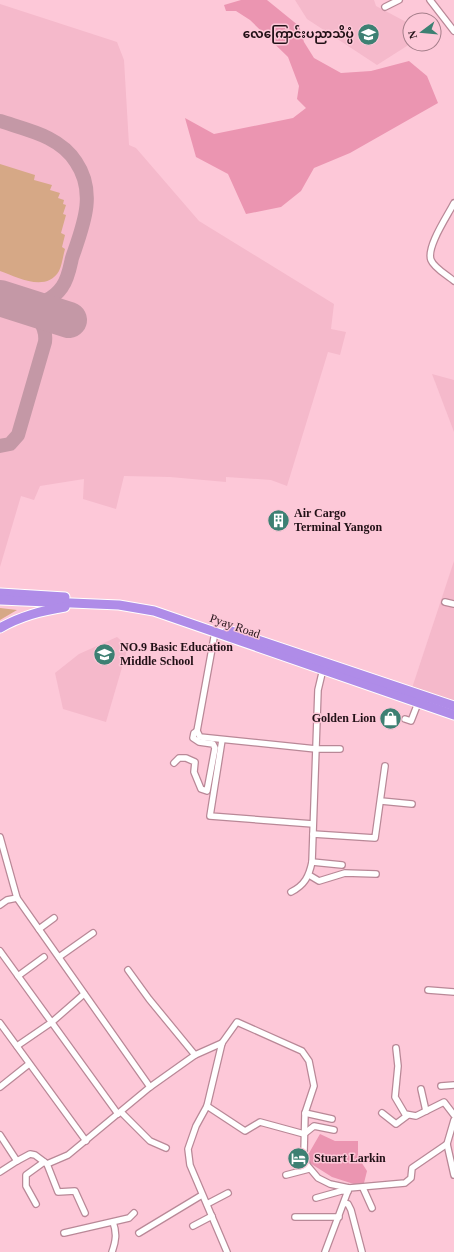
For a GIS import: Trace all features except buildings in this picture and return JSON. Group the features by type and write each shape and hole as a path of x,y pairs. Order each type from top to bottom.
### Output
{"highway":[{"name":"Pyay Road","path":"0,593 120,600 156,606 328,662 454,706"},
{"name":"Pyay Road","path":"0,600 85,603 139,608 323,668 454,715"},
{"path":"0,628 17,618 34,612 85,603"}],"street":[{"path":"385,7 399,0"},
{"path":"430,0 454,31"},
{"path":"454,203 436,235 430,255 433,264 454,281"},
{"path":"445,602 454,604"},
{"path":"174,763 179,758 186,758 195,762 194,772 196,777 201,789 207,792 215,748 213,744 199,742 193,738 194,733 197,731 215,632"},
{"path":"291,892 301,887 309,875 312,862 318,690 323,668"},
{"path":"405,719 411,720 418,703"},
{"path":"197,731 200,737 222,740 316,749 340,749"},
{"path":"222,740 210,816 313,824"},
{"path":"313,834 375,838 385,766"},
{"path":"380,800 412,804"},
{"path":"0,837 17,898 150,1087"},
{"path":"312,862 342,865"},
{"path":"309,875 319,881 345,873 376,874"},
{"path":"0,905 7,900 17,898"},
{"path":"39,929 54,918"},
{"path":"59,957 93,933"},
{"path":"0,951 119,1113 150,1141 166,1148"},
{"path":"18,976 44,957"},
{"path":"128,970 149,999 195,1055"},
{"path":"428,990 454,992"},
{"path":"17,1046 52,1022 84,994"},
{"path":"228,1252 190,1165 188,1149 194,1131 207,1106 222,1043 237,1022 302,1051 309,1061 314,1086 305,1113 305,1160 309,1169 318,1178 330,1184 349,1190"},
{"path":"0,1023 86,1141"},
{"path":"36,1204 26,1186 26,1175 46,1163 68,1155 150,1087 195,1055 222,1043"},
{"path":"396,1048 398,1066 395,1097 408,1115 416,1116 444,1102 454,1115"},
{"path":"0,1087 29,1064"},
{"path":"441,1086 454,1085"},
{"path":"420,1089 426,1110"},
{"path":"207,1106 245,1131 260,1122 304,1134"},
{"path":"305,1113 332,1119"},
{"path":"382,1113 396,1124 408,1115"},
{"path":"454,1120 447,1144 454,1175"},
{"path":"304,1134 314,1126 334,1130"},
{"path":"0,1135 17,1161"},
{"path":"316,1198 341,1191 405,1183 411,1178 412,1168 417,1163 447,1144"},
{"path":"0,1172 30,1154 35,1155 46,1163 58,1192 75,1191 85,1213"},
{"path":"286,1175 309,1169"},
{"path":"363,1188 372,1208"},
{"path":"325,1252 349,1190"},
{"path":"206,1204 228,1193"},
{"path":"139,1233 202,1195"},
{"path":"344,1203 348,1204 351,1210 362,1252"},
{"path":"64,1233 129,1218 134,1213"},
{"path":"193,1226 212,1216"},
{"path":"295,1217 339,1217"},
{"path":"112,1252 115,1243 116,1230 113,1222"}],"shaded area":[{"path":"241,0 267,0 299,26 304,42 314,58 341,73 371,71 409,61 427,76 438,103 350,153 314,168 301,191 281,207 246,214 228,174 196,157 185,118 214,134 293,118 306,108 297,99 299,86 288,57 250,20 236,11 226,11 224,5"},
{"name":"လေကြောင်းပညာသိပ္ပံ","path":"295,0 374,0 376,6 402,20 402,49 377,65 307,19"},
{"path":"0,4 117,42 124,60 129,145 136,148 199,221 334,304 331,329 346,332 340,355 328,352 287,486 271,480 226,477 226,482 170,477 124,476 116,509 83,499 84,479 40,486 34,500 21,496 0,567"},
{"path":"0,164 35,175 34,180 52,185 50,190 60,193 58,198 64,200 63,204 66,205 63,214 66,215 61,233 65,235 62,247 65,249 59,271 53,278 47,281 31,282 0,271"},
{"path":"432,374 454,380 454,432"},
{"path":"454,561 454,702 412,688"},
{"path":"0,608 17,610 0,620"},
{"path":"117,637 128,647 106,722 63,709 55,673 79,654"},
{"path":"320,1134 335,1141 358,1141 358,1157 367,1171 363,1187 332,1177 305,1160"}],"taxiway":[{"path":"0,121 42,135 61,146 76,162 86,186 87,198 84,222 64,284 59,291 50,298 41,303 25,306"},
{"path":"0,446 10,444 18,435 45,342 43,326 33,313 25,306"}],"runway":[{"path":"0,298 69,320"}],"place":[{"name":"လေကြောင်းပညာသိပ္ပံ","path":"369,34"},
{"name":"Air Cargo Terminal Yangon","path":"278,520"},
{"name":"NO.9 Basic Education Middle School","path":"105,654"},
{"name":"Golden Lion","path":"391,718"},
{"name":"Stuart Larkin","path":"298,1158"}]}
